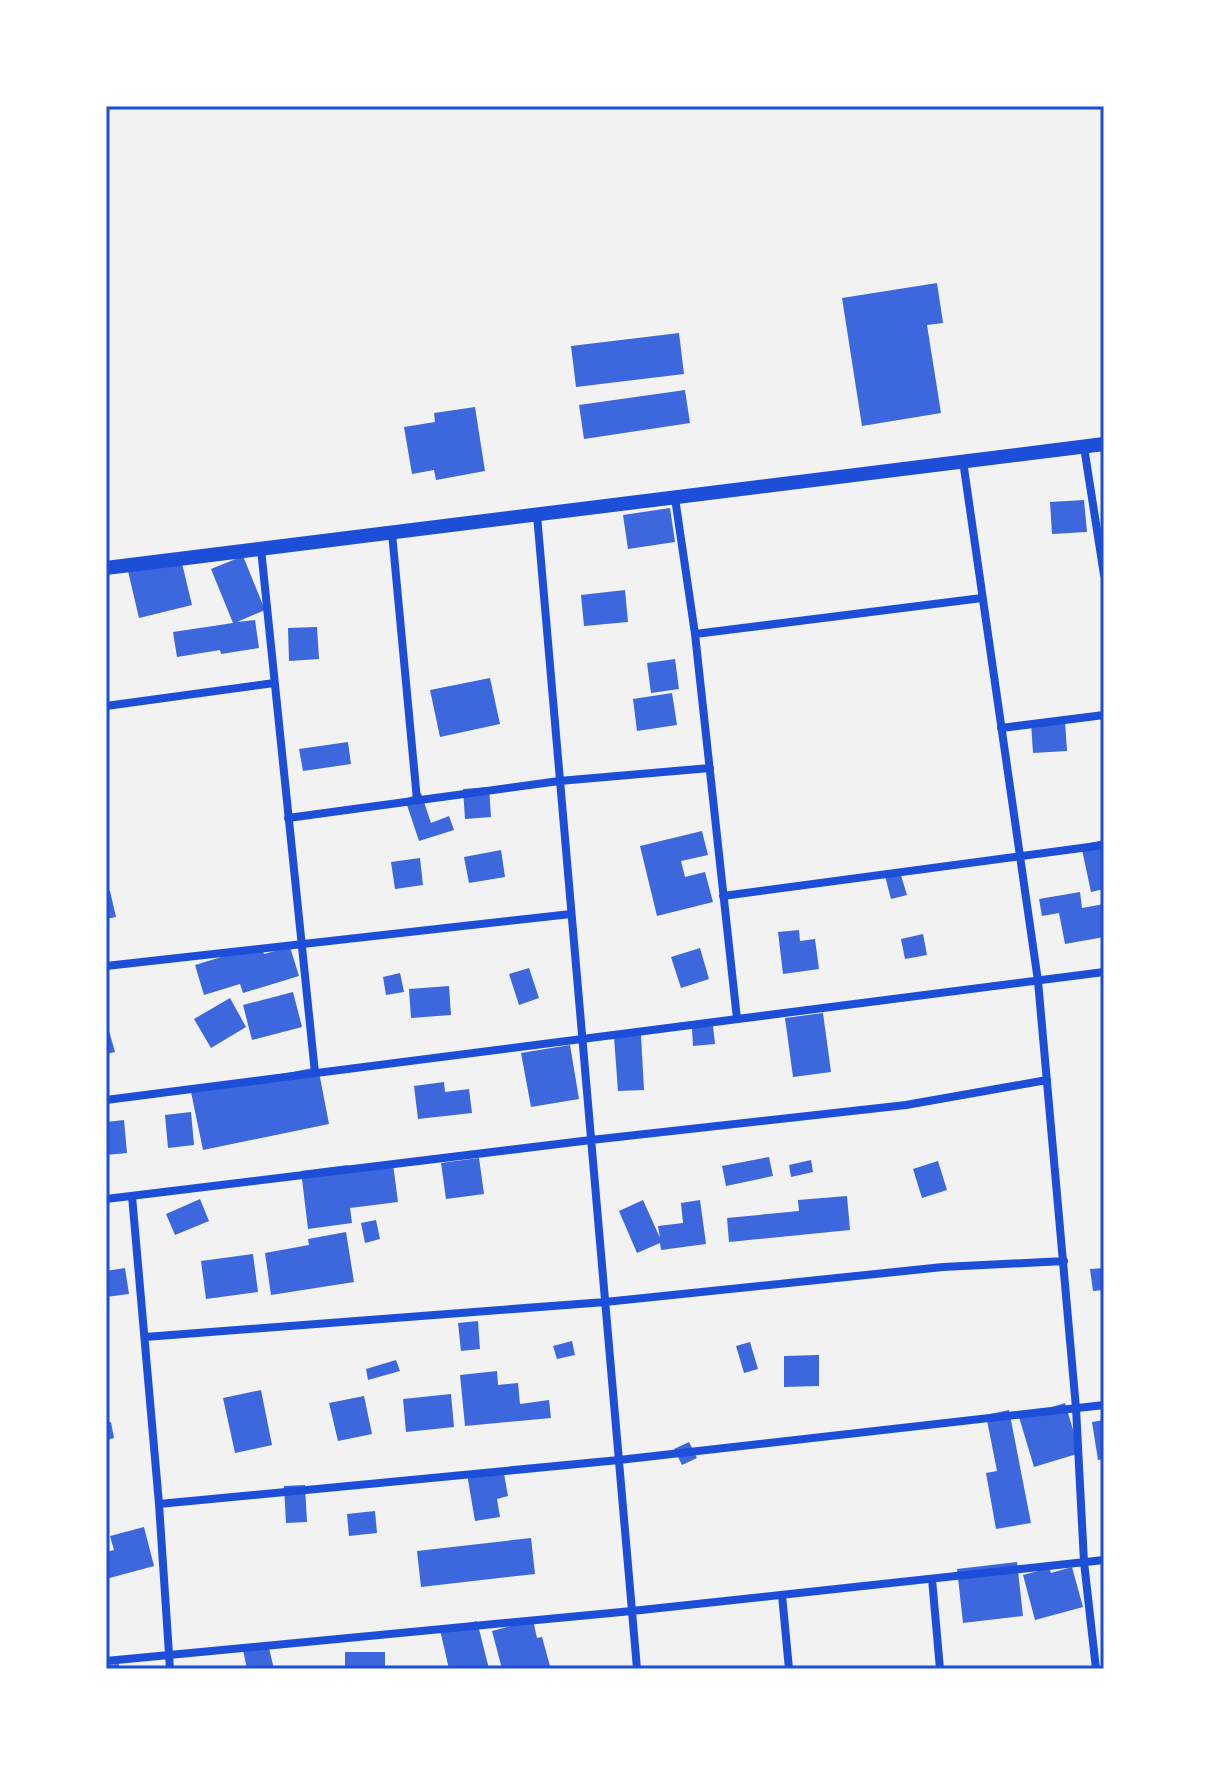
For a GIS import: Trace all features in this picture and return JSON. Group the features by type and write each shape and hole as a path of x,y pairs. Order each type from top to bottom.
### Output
{"street":[{"path":"106,568 1104,444"},
{"path":"1084,447 1104,575"},
{"path":"963,461 1038,981 1076,1408 1084,1562 1096,1669"},
{"path":"675,498 695,634 737,1019"},
{"path":"537,515 637,1669"},
{"path":"392,533 417,800"},
{"path":"261,549 315,1073"},
{"path":"695,634 982,598"},
{"path":"106,706 274,683"},
{"path":"1001,728 1104,715"},
{"path":"288,818 559,781 710,768"},
{"path":"723,896 1104,845"},
{"path":"106,966 571,914"},
{"path":"106,1100 1104,972"},
{"path":"106,1199 906,1105 1047,1080"},
{"path":"132,1196 170,1669"},
{"path":"145,1337 605,1302 943,1267 1064,1261"},
{"path":"159,1504 619,1460 1104,1405"},
{"path":"106,1661 632,1611 1104,1560"},
{"path":"932,1579 940,1669"},
{"path":"782,1595 789,1669"}],"building":[{"path":"937,283 943,323 927,325 941,413 862,426 842,298"},
{"path":"679,333 684,374 576,387 571,346"},
{"path":"685,390 690,423 584,439 579,405"},
{"path":"475,407 485,471 436,480 434,470 412,474 404,427 435,422 434,413"},
{"path":"1084,500 1087,532 1052,534 1050,502"},
{"path":"670,508 675,542 628,549 623,515"},
{"path":"243,556 265,610 237,622 255,620 259,648 177,657 173,632 233,623 211,569"},
{"path":"181,559 192,605 139,618 128,571"},
{"path":"625,590 628,622 584,626 581,595"},
{"path":"317,627 319,659 289,661 288,628"},
{"path":"675,659 679,689 651,693 647,663"},
{"path":"490,678 500,724 440,737 430,690"},
{"path":"672,693 677,725 637,731 633,699"},
{"path":"1065,721 1067,751 1033,753 1031,723"},
{"path":"348,742 351,764 303,771 299,749"},
{"path":"489,787 491,817 465,819 463,789"},
{"path":"421,793 431,823 449,816 454,830 419,841 405,799"},
{"path":"702,831 708,855 681,861 685,877 705,872 713,902 657,916 640,846"},
{"path":"1104,840 1104,889 1091,892 1081,845"},
{"path":"501,850 505,877 469,883 464,857"},
{"path":"420,858 423,885 395,889 391,862"},
{"path":"900,872 907,895 891,899 885,876"},
{"path":"110,891 116,917 106,919 106,892"},
{"path":"1080,892 1082,908 1104,904 1104,937 1065,944 1059,913 1042,916 1039,899"},
{"path":"799,930 800,941 815,939 819,969 783,974 778,932"},
{"path":"923,934 927,955 905,959 901,939"},
{"path":"261,945 264,954 290,947 299,976 243,993 240,984 204,995 195,965"},
{"path":"700,948 709,979 681,988 671,957"},
{"path":"529,968 539,998 519,1005 509,974"},
{"path":"400,973 404,992 386,995 383,977"},
{"path":"449,986 451,1015 411,1018 409,989"},
{"path":"293,992 302,1027 252,1040 243,1005"},
{"path":"230,998 246,1027 211,1048 194,1019"},
{"path":"823,1013 831,1072 793,1077 785,1018"},
{"path":"106,1020 115,1052 106,1054"},
{"path":"713,1026 715,1044 693,1046 692,1028"},
{"path":"641,1035 644,1090 618,1091 614,1037"},
{"path":"570,1045 579,1099 531,1107 521,1053"},
{"path":"318,1067 329,1124 203,1150 191,1092"},
{"path":"444,1082 445,1092 469,1089 472,1113 418,1119 414,1086"},
{"path":"191,1112 194,1145 168,1148 165,1115"},
{"path":"124,1120 127,1153 106,1155 106,1122"},
{"path":"769,1157 773,1176 726,1186 722,1166"},
{"path":"479,1158 484,1194 446,1199 441,1163"},
{"path":"811,1160 813,1172 791,1177 789,1165"},
{"path":"938,1161 947,1190 922,1198 913,1169"},
{"path":"393,1164 398,1202 350,1208 352,1223 308,1229 301,1171 348,1165 348,1170"},
{"path":"847,1196 850,1230 729,1242 727,1218 799,1211 798,1200"},
{"path":"200,1199 209,1221 175,1235 166,1214"},
{"path":"643,1200 660,1238 658,1226 683,1223 681,1203 700,1200 706,1244 661,1250 660,1243 637,1253 619,1211"},
{"path":"376,1220 380,1239 365,1243 361,1223"},
{"path":"346,1232 354,1282 271,1295 265,1253 309,1245 308,1239"},
{"path":"253,1254 258,1292 206,1299 201,1261"},
{"path":"125,1268 129,1294 106,1297 106,1271"},
{"path":"1104,1268 1104,1290 1093,1291 1090,1269"},
{"path":"478,1321 480,1349 461,1351 458,1323"},
{"path":"572,1341 575,1355 557,1359 553,1346"},
{"path":"750,1342 758,1369 744,1373 736,1346"},
{"path":"819,1355 819,1386 784,1387 784,1356"},
{"path":"396,1360 400,1371 368,1380 366,1369"},
{"path":"497,1371 498,1385 518,1383 520,1404 549,1400 551,1418 465,1426 460,1375"},
{"path":"261,1390 272,1445 235,1453 223,1398"},
{"path":"451,1394 454,1427 406,1432 403,1399"},
{"path":"364,1396 372,1434 338,1441 329,1403"},
{"path":"1065,1403 1080,1453 1034,1467 1019,1417"},
{"path":"1009,1410 1031,1523 996,1529 986,1473 997,1471 986,1415"},
{"path":"1104,1420 1104,1459 1098,1460 1092,1422"},
{"path":"111,1422 114,1438 106,1440 106,1423"},
{"path":"689,1442 697,1458 682,1465 674,1449"},
{"path":"503,1468 508,1496 497,1499 500,1517 475,1521 467,1474"},
{"path":"305,1485 307,1522 286,1523 284,1486"},
{"path":"375,1511 377,1533 349,1536 347,1514"},
{"path":"144,1527 154,1566 106,1579 106,1552 114,1550 110,1536"},
{"path":"531,1538 535,1574 421,1587 417,1551"},
{"path":"1017,1562 1023,1616 963,1623 957,1569"},
{"path":"1072,1567 1083,1607 1035,1620 1023,1575 1049,1568 1051,1573"},
{"path":"533,1620 537,1638 542,1637 550,1666 502,1669 492,1631"},
{"path":"477,1621 489,1669 449,1669 440,1630"},
{"path":"268,1644 274,1669 247,1669 243,1650"},
{"path":"345,1652 385,1652 385,1669 345,1669"},
{"path":"119,1664 119,1669 106,1669 106,1665"}]}
